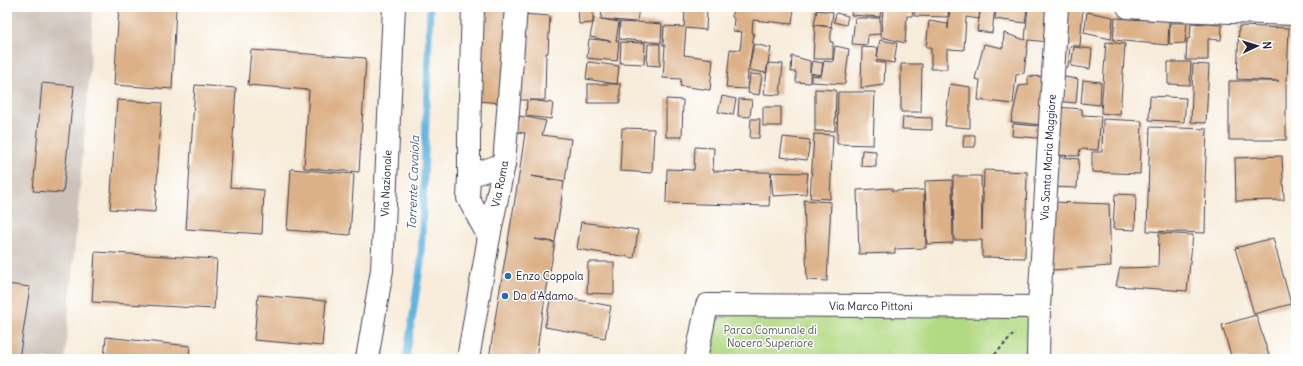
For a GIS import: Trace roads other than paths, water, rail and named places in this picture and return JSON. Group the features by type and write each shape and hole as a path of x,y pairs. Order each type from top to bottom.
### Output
{"street":[{"name":"Via Nazionale","path":"367,359 382,270 394,7"},
{"path":"473,7 468,198 489,237"},
{"name":"Via Roma","path":"468,359 489,237 504,164 516,7"},
{"name":"Via Santa Maria Maggiore","path":"1039,307 1057,7"},
{"path":"1128,7 1171,10 1296,14"},
{"path":"469,176 504,164"},
{"name":"Via Marco Pittoni","path":"696,359 707,305 1039,307"},
{"path":"1038,359 1039,307"}],"waterway":[{"name":"Torrente Cavaiola","path":"406,359 421,262 430,7"}],"place":[{"name":"Enzo Coppola","path":"508,276"},
{"name":"Da d'Adamo","path":"505,296"}],"park label":[{"name":"Parco Comunale di Nocera Superiore","path":"770,336"}]}
